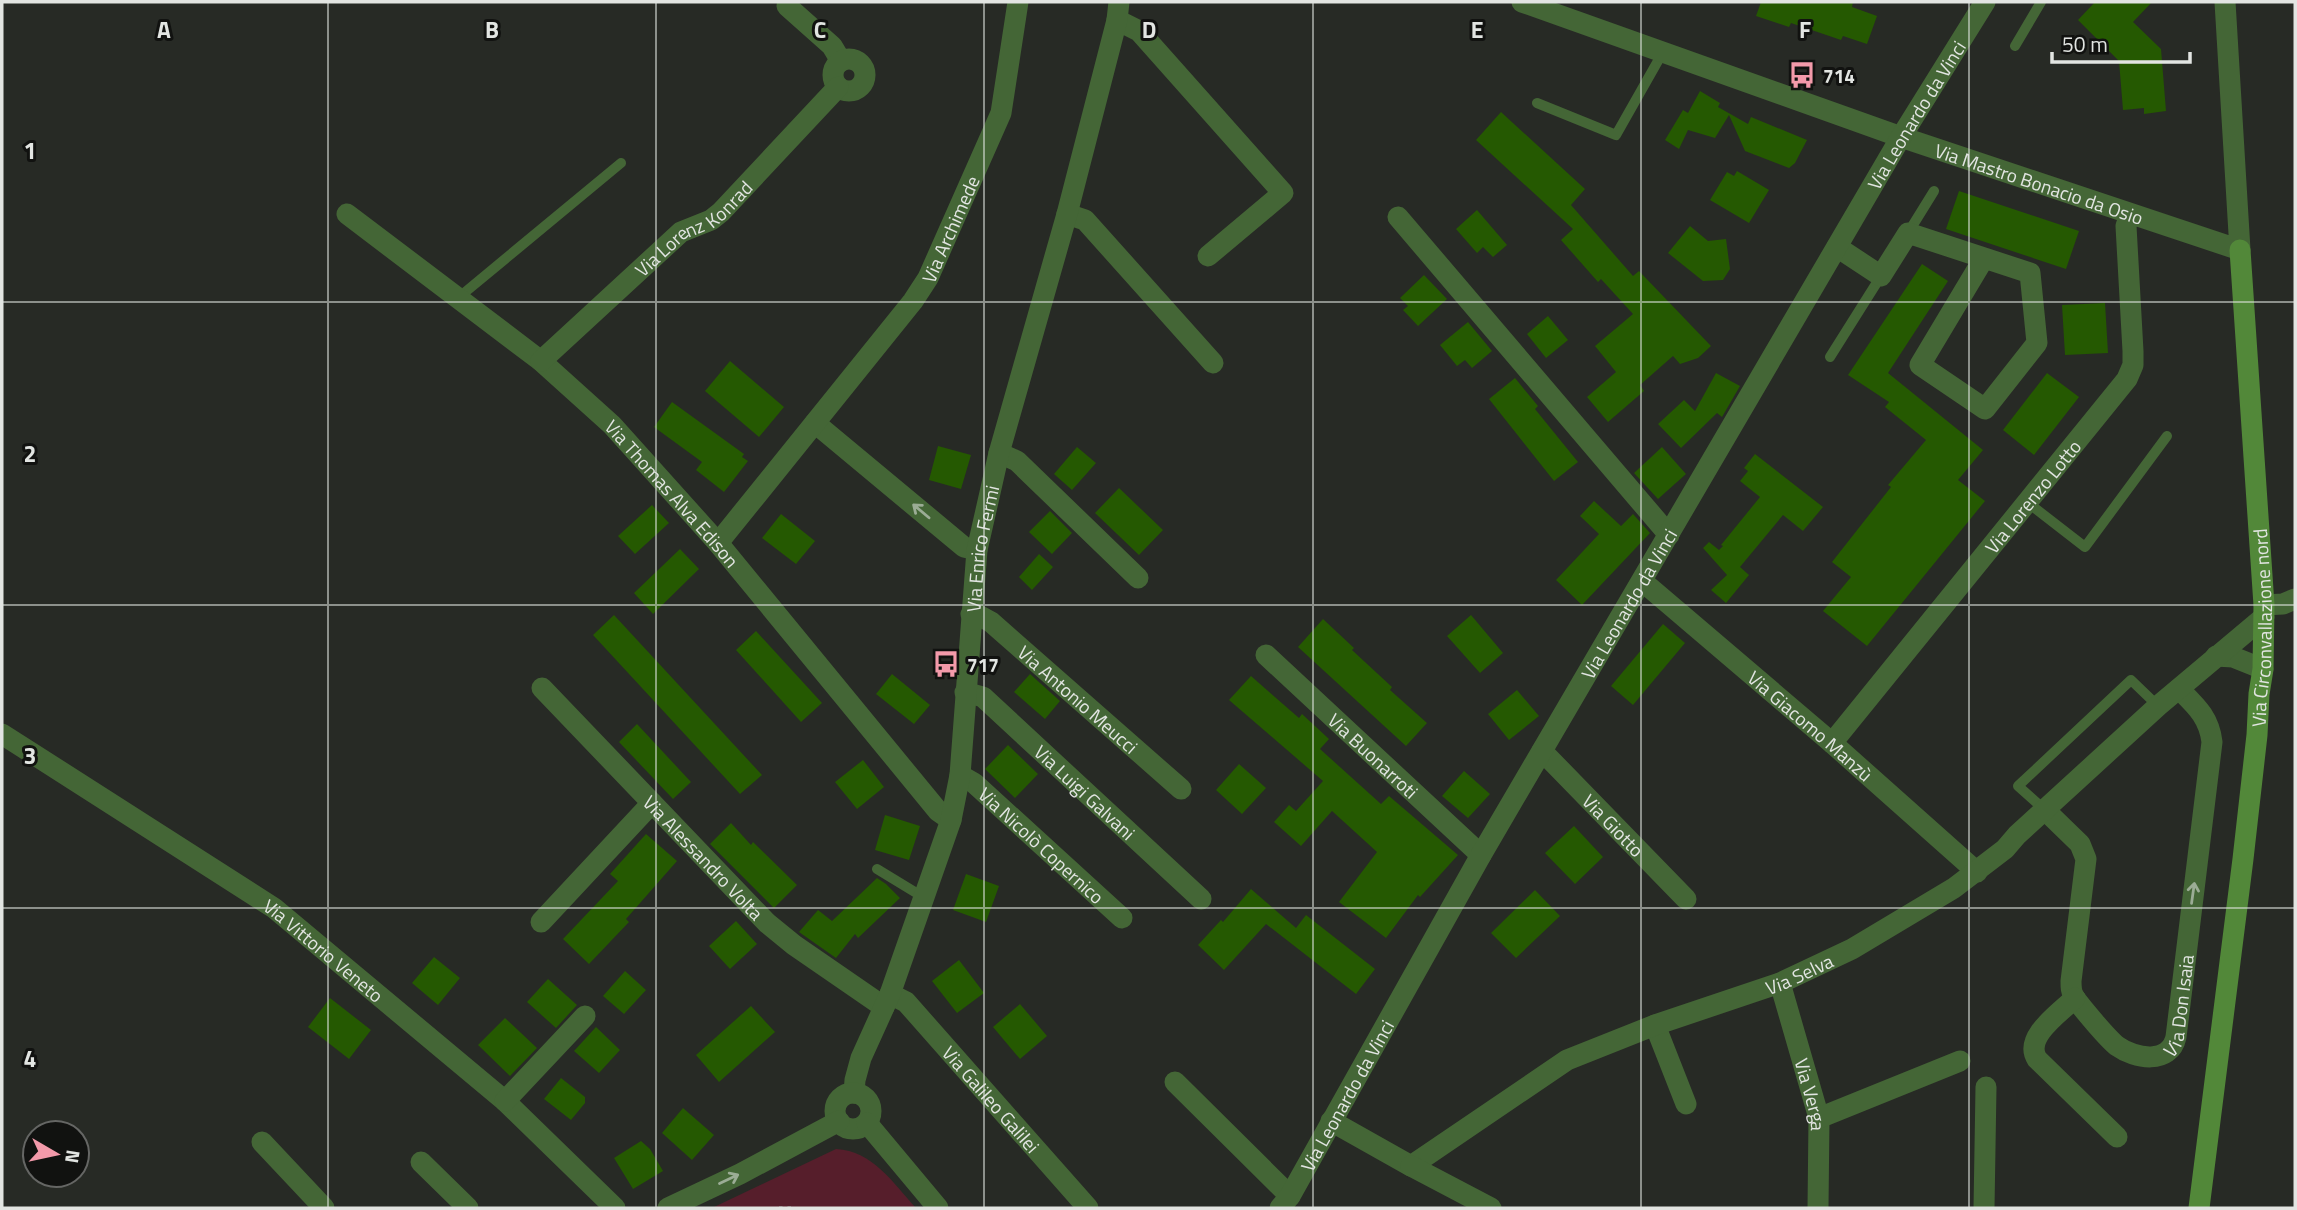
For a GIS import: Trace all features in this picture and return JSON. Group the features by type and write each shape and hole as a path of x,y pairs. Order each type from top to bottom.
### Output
{"street":[{"name":"Via Archimede","path":"719,542 913,301 928,278 1001,113 1018,2"},
{"name":"Via Mastro Bonacio da Osio","path":"1522,2 1901,137 2240,250"},
{"name":"Via Leonardo da Vinci","path":"1285,1202 1481,855 1901,137 1984,2"},
{"name":"Via Circonvallazione nord","path":"2199,1208 2243,859 2263,669 2264,611 2225,2"},
{"name":"Via Lorenz Konrad","path":"541,361 681,232 711,220 721,212 838,87 833,75 834,69 841,61 832,46 787,6"},
{"path":"1118,11 1139,30 1283,193 1208,256"},
{"name":"Via Enrico Fermi","path":"854,1093 861,1058 887,1000 951,820 960,775 976,550 999,453 1068,214 1118,11"},
{"name":"Via Thomas Alva Edison","path":"347,214 541,361 612,425 719,542 938,811 951,820"},
{"path":"1068,214 1085,220 1213,363"},
{"name":"Via Lorenzo Lotto","path":"1832,743 2127,379 2133,365 2126,226 2130,214"},
{"path":"1398,217 1669,535"},
{"path":"1837,247 1881,276 1908,233 2030,273 2037,343 1985,409 1920,365 1983,258"},
{"path":"815,423 964,547 976,550"},
{"path":"999,453 1017,461 1138,578"},
{"name":"Via Giacomo Manzù","path":"1642,581 1832,743 1977,872"},
{"path":"2264,611 2295,599"},
{"name":"Via Selva","path":"1411,1166 1567,1060 1655,1025 1780,983 1852,949 1940,897 2005,849 2017,835 2264,611"},
{"name":"Via Antonio Meucci","path":"971,614 981,615 991,622 1181,789"},
{"name":"Via Buonarroti","path":"1266,655 1481,855"},
{"path":"2216,656 2233,657 2263,669"},
{"name":"Via Alessandro Volta","path":"542,688 767,923 794,945 887,1000"},
{"name":"Via Don Isaia","path":"2075,998 2119,1047 2154,1057 2164,1054 2172,1047 2176,1037 2212,742 2210,727 2204,715 2179,689"},
{"name":"Via Luigi Galvani","path":"965,692 983,697 1201,899"},
{"name":"Via Vittorio Veneto","path":"2,734 274,908 505,1101 615,1208"},
{"name":"Via Giotto","path":"1542,751 1686,899"},
{"name":"Via Nicolò Copernico","path":"960,775 974,783 1122,918"},
{"path":"541,922 652,803"},
{"path":"2046,811 2080,844 2087,859 2071,981 2075,998 2033,1041 2032,1051 2037,1059 2117,1136"},
{"name":"Via Verga","path":"1780,983 1819,1118 1818,1208"},
{"name":"Via Galileo Galilei","path":"887,1000 906,1002 1088,1208"},
{"path":"505,1101 585,1016"},
{"path":"1655,1025 1686,1104"},
{"path":"1819,1118 1960,1061"},
{"path":"1175,1082 1285,1202"},
{"path":"1984,1208 1986,1087"},
{"path":"854,1093 863,1096 868,1102 871,1114 867,1123 850,1129 839,1121 835,1112 840,1099 854,1093"},
{"path":"668,1208 740,1174 839,1121"},
{"path":"1331,1121 1491,1208"},
{"path":"867,1123 938,1208"},
{"path":"262,1142 324,1208"},
{"path":"421,1163 468,1208"}],"lane":[{"path":"2015,46 2041,2"},
{"path":"1537,103 1616,135 1663,52"},
{"path":"458,299 621,163"},
{"path":"1908,233 1934,191"},
{"path":"1830,357 1881,276"},
{"path":"2027,502 2085,547 2167,436"},
{"path":"2046,811 2018,786 2131,680 2158,706"},
{"path":"877,869 923,897"}],"path":[{"path":"779,1208 792,1208"}],"shaded area":[{"path":"836,1149 849,1151 872,1162 916,1208 712,1208"}],"building":[{"path":"1761,2 1853,2 1852,7 1877,16 1867,44 1843,36 1841,40 1791,23 1789,27 1756,16"},
{"path":"2095,2 2152,2 2133,22 2161,49 2166,111 2144,114 2144,108 2123,110 2119,61 2078,20"},
{"path":"1700,91 1720,103 1718,107 1748,124 1751,117 1807,140 1795,163 1789,168 1745,151 1729,115 1715,138 1688,130 1679,149 1665,140 1683,110 1688,113"},
{"path":"1501,112 1585,189 1571,205 1633,276 1639,271 1711,346 1698,358 1680,364 1673,356 1640,385 1644,391 1608,422 1587,397 1616,372 1595,346 1633,314 1601,279 1598,282 1561,240 1573,229 1476,140"},
{"path":"1737,171 1769,190 1749,223 1710,200 1727,172 1734,176"},
{"path":"1959,191 2079,231 2066,269 1946,229"},
{"path":"1477,210 1507,245 1493,257 1483,247 1477,253 1456,229"},
{"path":"1690,226 1708,241 1726,239 1730,269 1723,280 1703,281 1668,253"},
{"path":"1922,264 1948,281 1888,373 1983,450 1958,480 1985,501 1867,646 1823,611 1851,577 1832,562 1891,487 1888,485 1926,440 1885,407 1889,402 1848,375"},
{"path":"1424,275 1447,299 1418,326 1403,310 1408,306 1400,298"},
{"path":"2105,303 2108,353 2065,355 2062,305"},
{"path":"1548,316 1568,340 1546,358 1527,334"},
{"path":"1468,322 1492,351 1472,368 1465,360 1457,366 1440,345"},
{"path":"730,361 784,407 759,437 705,391"},
{"path":"1716,373 1740,386 1722,417 1717,413 1681,448 1658,424 1684,400 1695,411"},
{"path":"2047,373 2079,397 2034,455 2003,430"},
{"path":"1515,378 1538,406 1535,409 1578,462 1554,481 1489,399"},
{"path":"672,402 744,454 742,457 748,461 724,492 696,470 702,462 654,427"},
{"path":"938,446 971,455 961,489 929,480"},
{"path":"1077,447 1096,463 1072,490 1054,474"},
{"path":"1662,447 1686,474 1658,499 1634,473"},
{"path":"1755,454 1823,507 1803,531 1783,515 1740,567 1749,575 1726,603 1711,590 1727,575 1703,548 1709,542 1719,550 1760,497 1740,481 1748,471 1744,468"},
{"path":"1119,488 1163,530 1139,555 1095,513"},
{"path":"1594,501 1621,526 1633,514 1650,533 1582,605 1556,580 1599,534 1580,516"},
{"path":"652,505 669,523 635,554 618,536"},
{"path":"1050,511 1072,533 1052,554 1029,532"},
{"path":"781,514 815,541 796,564 762,538"},
{"path":"680,549 699,569 653,614 634,593"},
{"path":"1039,554 1053,567 1032,590 1019,577"},
{"path":"614,615 762,775 740,794 593,635"},
{"path":"1471,615 1503,653 1480,673 1447,636"},
{"path":"1323,619 1392,687 1390,690 1427,723 1406,746 1298,647"},
{"path":"1663,624 1685,643 1633,705 1611,686"},
{"path":"756,631 822,703 801,722 736,650"},
{"path":"892,674 930,705 914,724 876,694"},
{"path":"1030,674 1060,701 1045,719 1014,692"},
{"path":"1251,676 1299,718 1302,714 1329,739 1320,749 1381,804 1389,796 1458,855 1420,897 1418,895 1386,938 1339,902 1377,852 1332,811 1301,846 1274,822 1289,805 1296,811 1323,781 1229,700"},
{"path":"1517,690 1539,716 1509,740 1488,714"},
{"path":"637,724 691,782 673,799 619,742"},
{"path":"1008,745 1038,774 1015,798 985,769"},
{"path":"863,760 884,787 857,809 835,782"},
{"path":"1239,764 1266,788 1242,814 1216,790"},
{"path":"1464,771 1490,794 1468,818 1442,796"},
{"path":"885,815 920,826 909,860 875,850"},
{"path":"731,823 751,845 753,842 797,885 774,908 710,844"},
{"path":"1574,826 1603,857 1575,884 1545,853"},
{"path":"646,834 677,861 626,919 629,922 589,964 563,939 618,881 610,874"},
{"path":"966,874 999,886 986,922 953,910"},
{"path":"877,878 900,898 858,938 855,934 836,958 799,932 818,910 832,921"},
{"path":"1251,889 1296,928 1306,915 1375,969 1356,994 1266,924 1224,970 1198,945 1221,920 1223,922"},
{"path":"1535,890 1560,916 1516,958 1491,933"},
{"path":"736,921 757,944 730,969 709,946"},
{"path":"434,957 460,978 438,1005 412,983"},
{"path":"959,960 984,993 957,1013 932,981"},
{"path":"625,971 646,990 624,1014 603,996"},
{"path":"548,979 577,1005 556,1028 527,1002"},
{"path":"330,998 371,1030 349,1059 308,1027"},
{"path":"1020,1004 1047,1036 1020,1059 993,1027"},
{"path":"751,1006 775,1032 719,1082 696,1055"},
{"path":"505,1018 537,1048 510,1076 478,1045"},
{"path":"596,1027 620,1050 599,1073 574,1051"},
{"path":"561,1078 585,1097 585,1103 571,1120 544,1099"},
{"path":"683,1108 714,1135 692,1160 662,1133"},
{"path":"641,1141 650,1149 663,1171 633,1189 614,1158"}],"place":[{"name":"714","path":"1802,75"},
{"name":"717","path":"946,664"}]}
